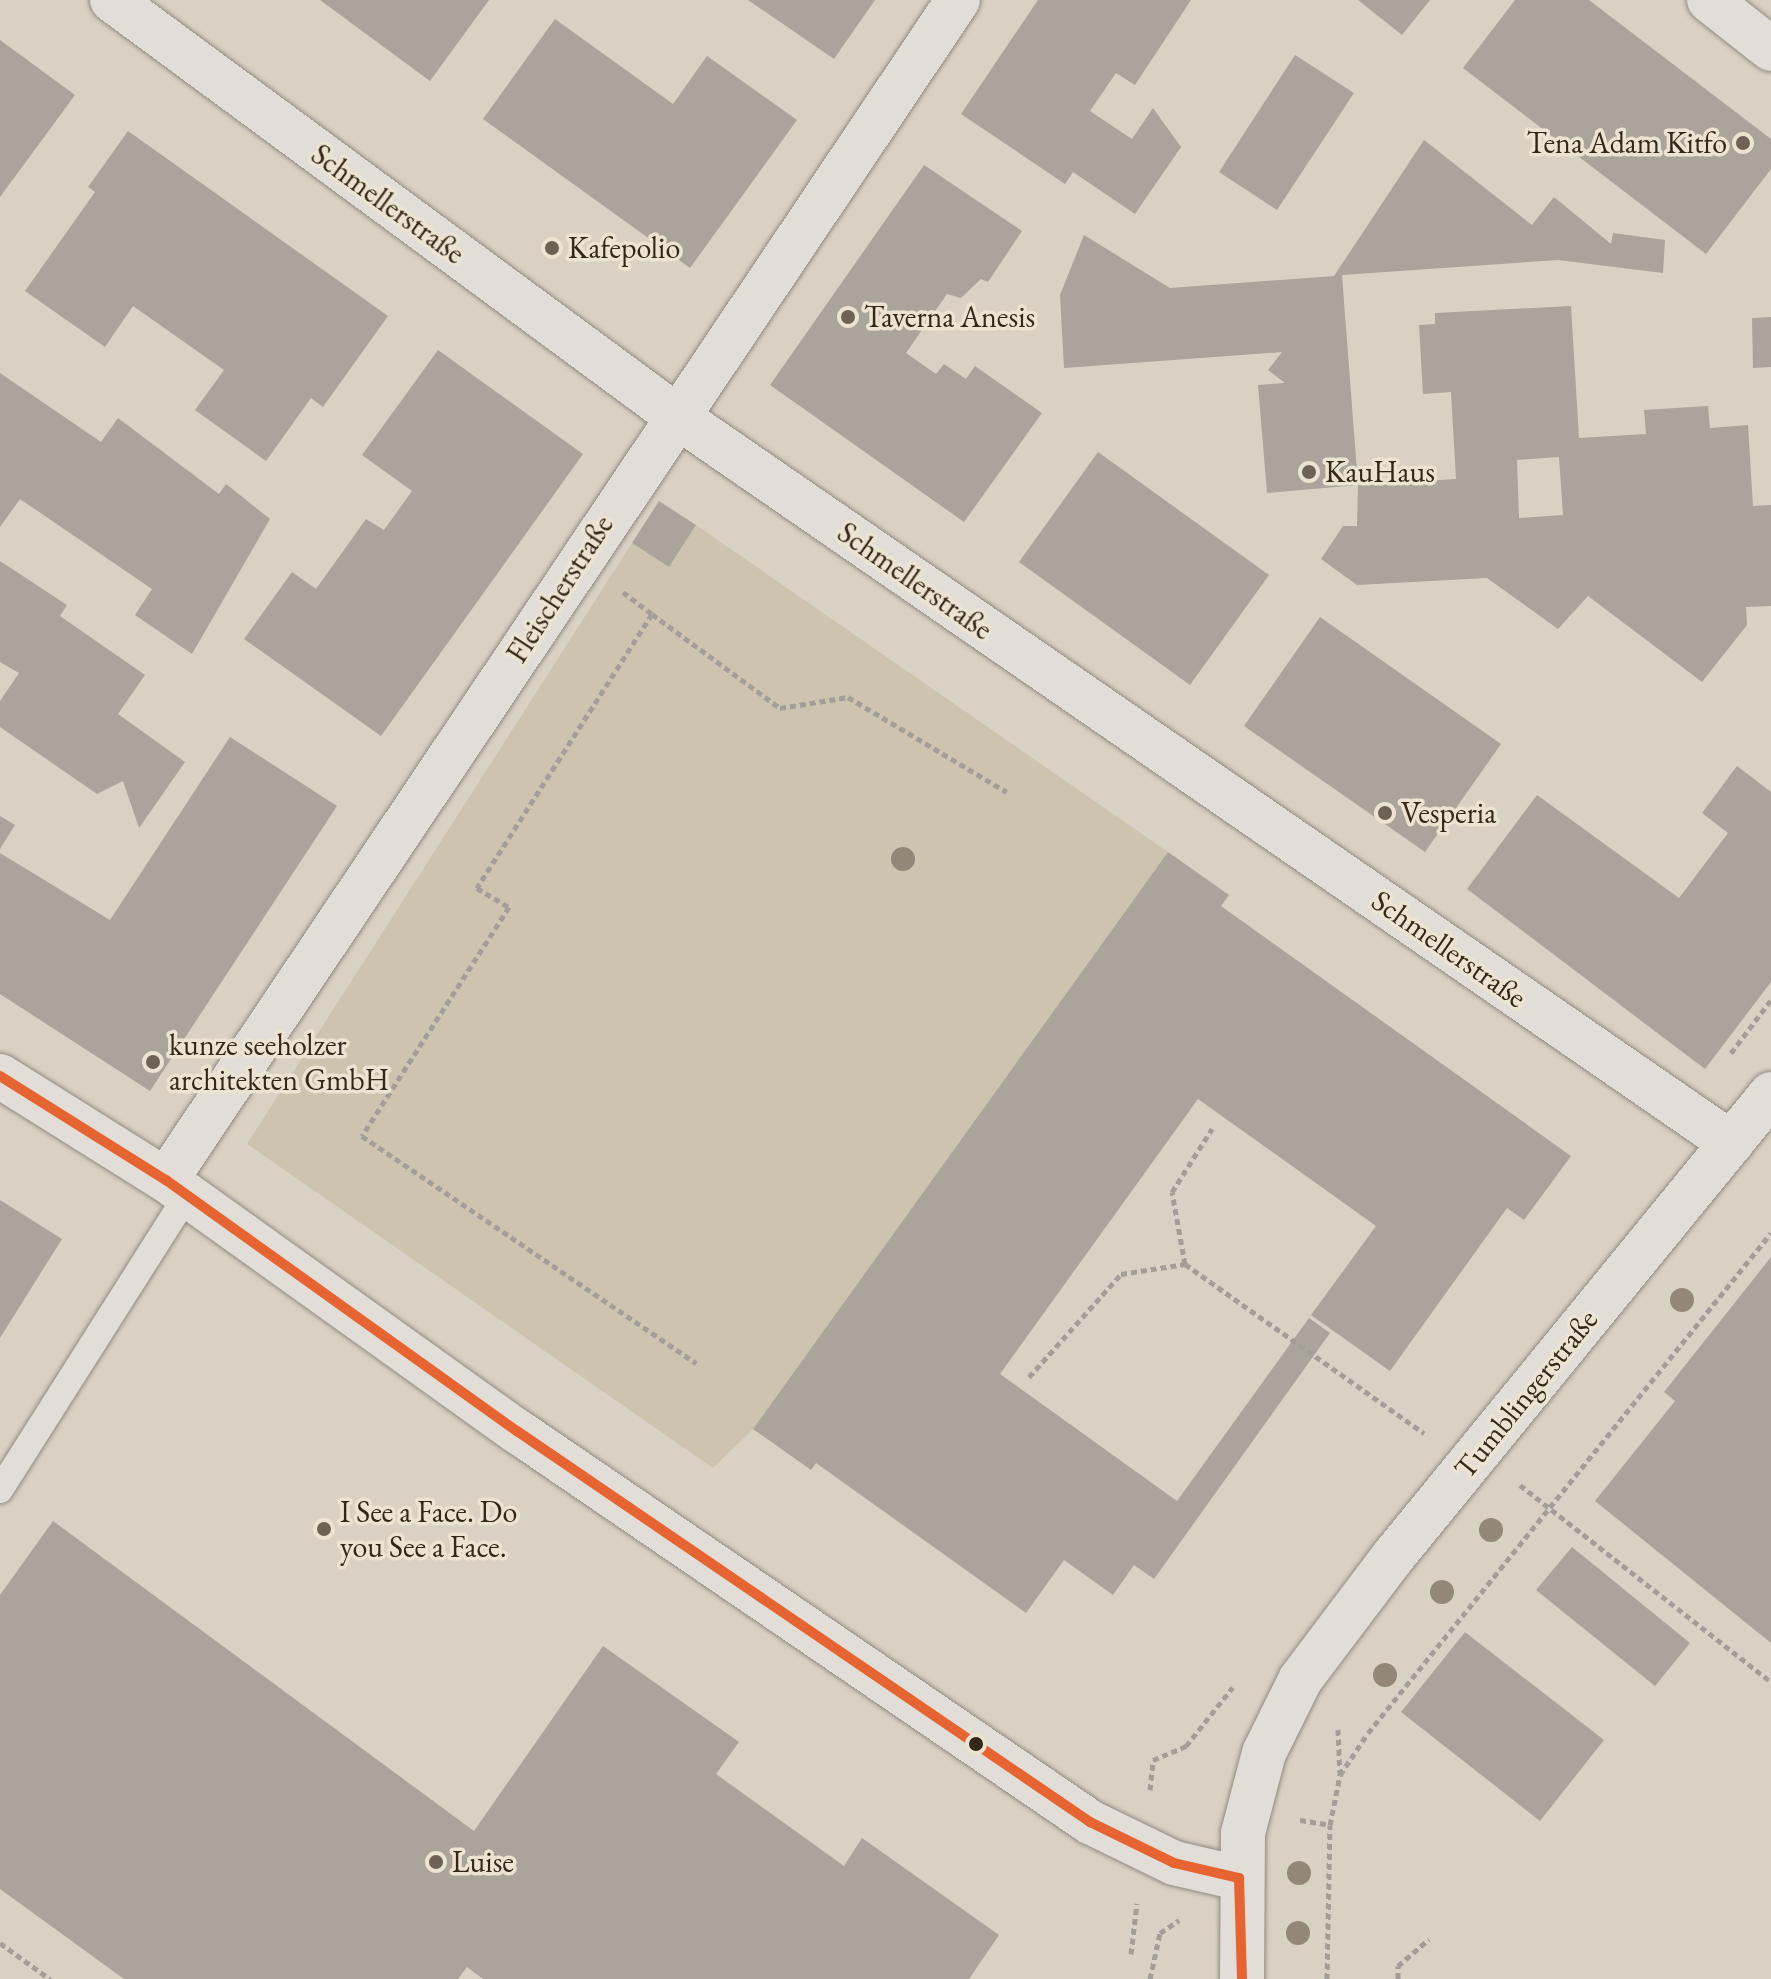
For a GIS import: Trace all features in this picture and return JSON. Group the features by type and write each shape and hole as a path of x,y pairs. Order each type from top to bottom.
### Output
{"street":[{"name":"Schmellerstraße","path":"112,0 675,415 1731,1143"},
{"name":"Fleischerstraße","path":"177,1187 675,415 958,0"},
{"path":"1709,0 1771,49"},
{"path":"0,1076 177,1187 517,1431 1090,1822 1174,1863 1239,1878"},
{"name":"Tumblingerstraße","path":"1242,1979 1239,1878 1252,1791 1300,1680 1478,1453 1771,1094"}],"lane":[{"path":"0,1490 177,1187"}],"path":[{"path":"610,582 780,708 848,697 1007,792"},
{"path":"652,614 477,888 509,907 362,1136 696,1363"},
{"path":"1185,1264 1172,1192 1212,1129"},
{"path":"1327,1979 1330,1825 1340,1775 1771,1233"},
{"path":"1029,1377 1121,1274 1185,1264 1431,1438"},
{"path":"1478,1453 1771,1682"},
{"path":"1398,1979 1398,1966 1429,1939"},
{"path":"0,1943 50,1979"}],"shaded area":[{"path":"696,525 1168,852 753,1429 713,1468 247,1144 632,543 669,567"}],"building":[{"path":"320,0 489,0 430,81"},
{"path":"748,0 875,0 834,59"},
{"path":"1038,0 1191,0 1135,85 1116,73 1090,111 1132,139 1153,108 1181,147 1135,214 1073,172 1065,184 961,114"},
{"path":"1358,0 1430,0 1402,35"},
{"path":"1515,0 1589,0 1771,139 1771,169 1706,254 1463,68"},
{"path":"555,19 673,104 707,56 797,120 690,268 483,119"},
{"path":"0,40 75,95 0,197"},
{"path":"1295,55 1354,93 1277,210 1219,172"},
{"path":"128,131 388,316 323,407 311,398 266,461 195,410 224,370 133,306 105,347 25,291 95,192 88,187"},
{"path":"1424,140 1532,225 1554,197 1611,244 1613,233 1665,240 1663,273 1558,260 1342,275 1358,485 1267,493 1258,385 1285,383 1268,370 1282,352 1064,368 1060,295 1084,235 1170,288 1334,276"},
{"path":"924,165 1022,231 988,282 981,279 961,298 947,294 906,353 936,374 944,364 966,379 975,366 1042,413 964,522 770,385"},
{"path":"1571,306 1579,438 1646,434 1644,410 1708,406 1710,428 1748,425 1753,506 1771,505 1771,606 1746,607 1747,625 1702,682 1588,596 1558,629 1487,578 1357,585 1321,559 1343,526 1357,526 1358,485 1456,479 1451,392 1423,394 1419,325 1435,324 1435,313","holes":["1559,457 1563,515 1519,518 1517,460"]},
{"path":"1771,317 1771,367 1753,368 1752,318"},
{"path":"438,350 583,454 381,736 244,639 292,572 316,589 366,519 384,530 412,491 362,455"},
{"path":"0,373 101,442 118,418 219,494 226,484 270,519 192,654 135,615 152,589 20,499 0,527"},
{"path":"1098,452 1269,575 1190,685 1019,562"},
{"path":"659,501 696,525 669,567 632,543"},
{"path":"0,561 67,605 60,616 145,675 118,714 185,762 139,828 123,781 97,794 0,727 0,701 19,673 0,662"},
{"path":"1320,617 1501,744 1425,852 1244,726"},
{"path":"230,737 337,806 150,1091 0,994 0,853 110,920"},
{"path":"1737,766 1771,792 1771,982 1705,1069 1467,889 1537,795 1679,898 1728,833 1702,813"},
{"path":"0,816 15,825 0,849"},
{"path":"1168,852 1229,895 1221,906 1571,1156 1524,1220 1507,1208 1390,1371 1311,1315 1376,1226 1198,1099 1000,1374 1177,1501 1309,1318 1330,1333 1154,1579 1134,1565 1113,1595 1064,1560 1026,1613 816,1463 811,1470 753,1429"},
{"path":"0,1200 62,1239 0,1338"},
{"path":"1771,1257 1771,1643 1595,1501 1675,1401 1664,1392"},
{"path":"53,1521 474,1831 603,1646 739,1742 716,1774 844,1866 862,1838 999,1935 969,1979 483,1979 467,1967 458,1979 124,1979 0,1889 0,1595"},
{"path":"1572,1547 1690,1643 1655,1686 1536,1590"},
{"path":"1465,1632 1604,1740 1540,1821 1401,1712"}],"transit line":[{"path":"0,1076 166,1180 517,1431 1090,1822 1174,1863 1239,1878"},
{"path":"1239,1878 1242,1979"}],"place":[{"name":"Tena Adam Kitfo","path":"1743,143"},
{"name":"Kafepolio","path":"552,248"},
{"name":"Taverna Anesis","path":"848,317"},
{"name":"KauHaus","path":"1309,472"},
{"name":"Vesperia","path":"1385,813"},
{"name":"kunze seeholzer architekten GmbH","path":"153,1062"},
{"name":"I See a Face. Do you See a Face.","path":"324,1529"},
{"name":"Luise","path":"436,1862"}]}
